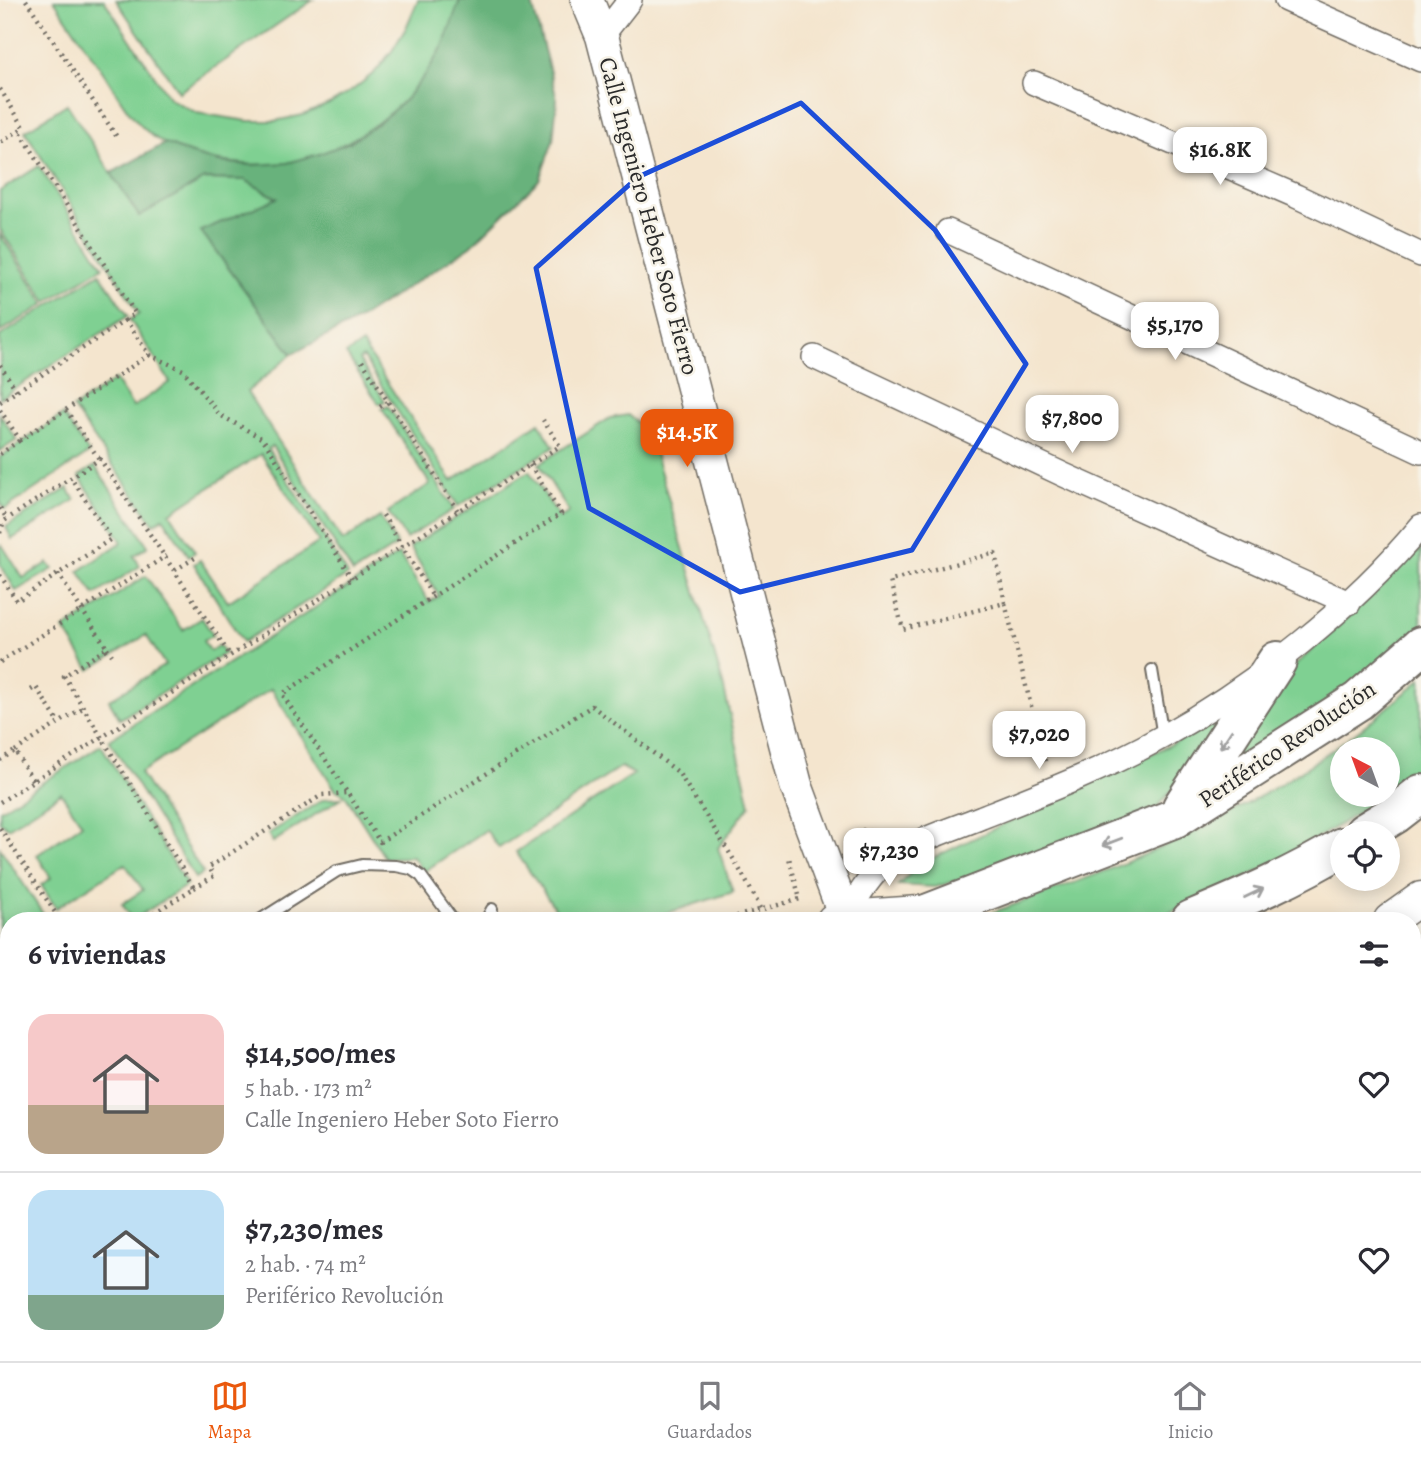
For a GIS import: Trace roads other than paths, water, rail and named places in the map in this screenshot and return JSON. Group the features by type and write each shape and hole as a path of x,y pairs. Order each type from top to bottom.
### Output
{"highway":[{"name":"Periférico Revolución","path":"933,912 1175,818 1358,701 1421,646"},
{"path":"1175,818 1277,661"},
{"path":"1384,821 1421,794"},
{"path":"1210,912 1330,854"}],"street":[{"name":"Calle Ingeniero Heber Soto Fierro","path":"587,0 602,36 796,785 837,912"},
{"path":"602,36 630,0"},
{"path":"1286,0 1421,61"},
{"path":"1034,83 1296,196 1421,255"},
{"path":"948,231 1421,452"},
{"path":"814,357 1076,481 1349,603"},
{"path":"844,912 870,878 910,846 1108,765 1163,737 1221,700 1277,661 1349,603 1421,526"},
{"path":"1401,912 1421,898"}],"lane":[{"path":"1152,670 1163,737"},
{"path":"273,912 338,871 362,865 411,869 421,876 447,912"}]}
